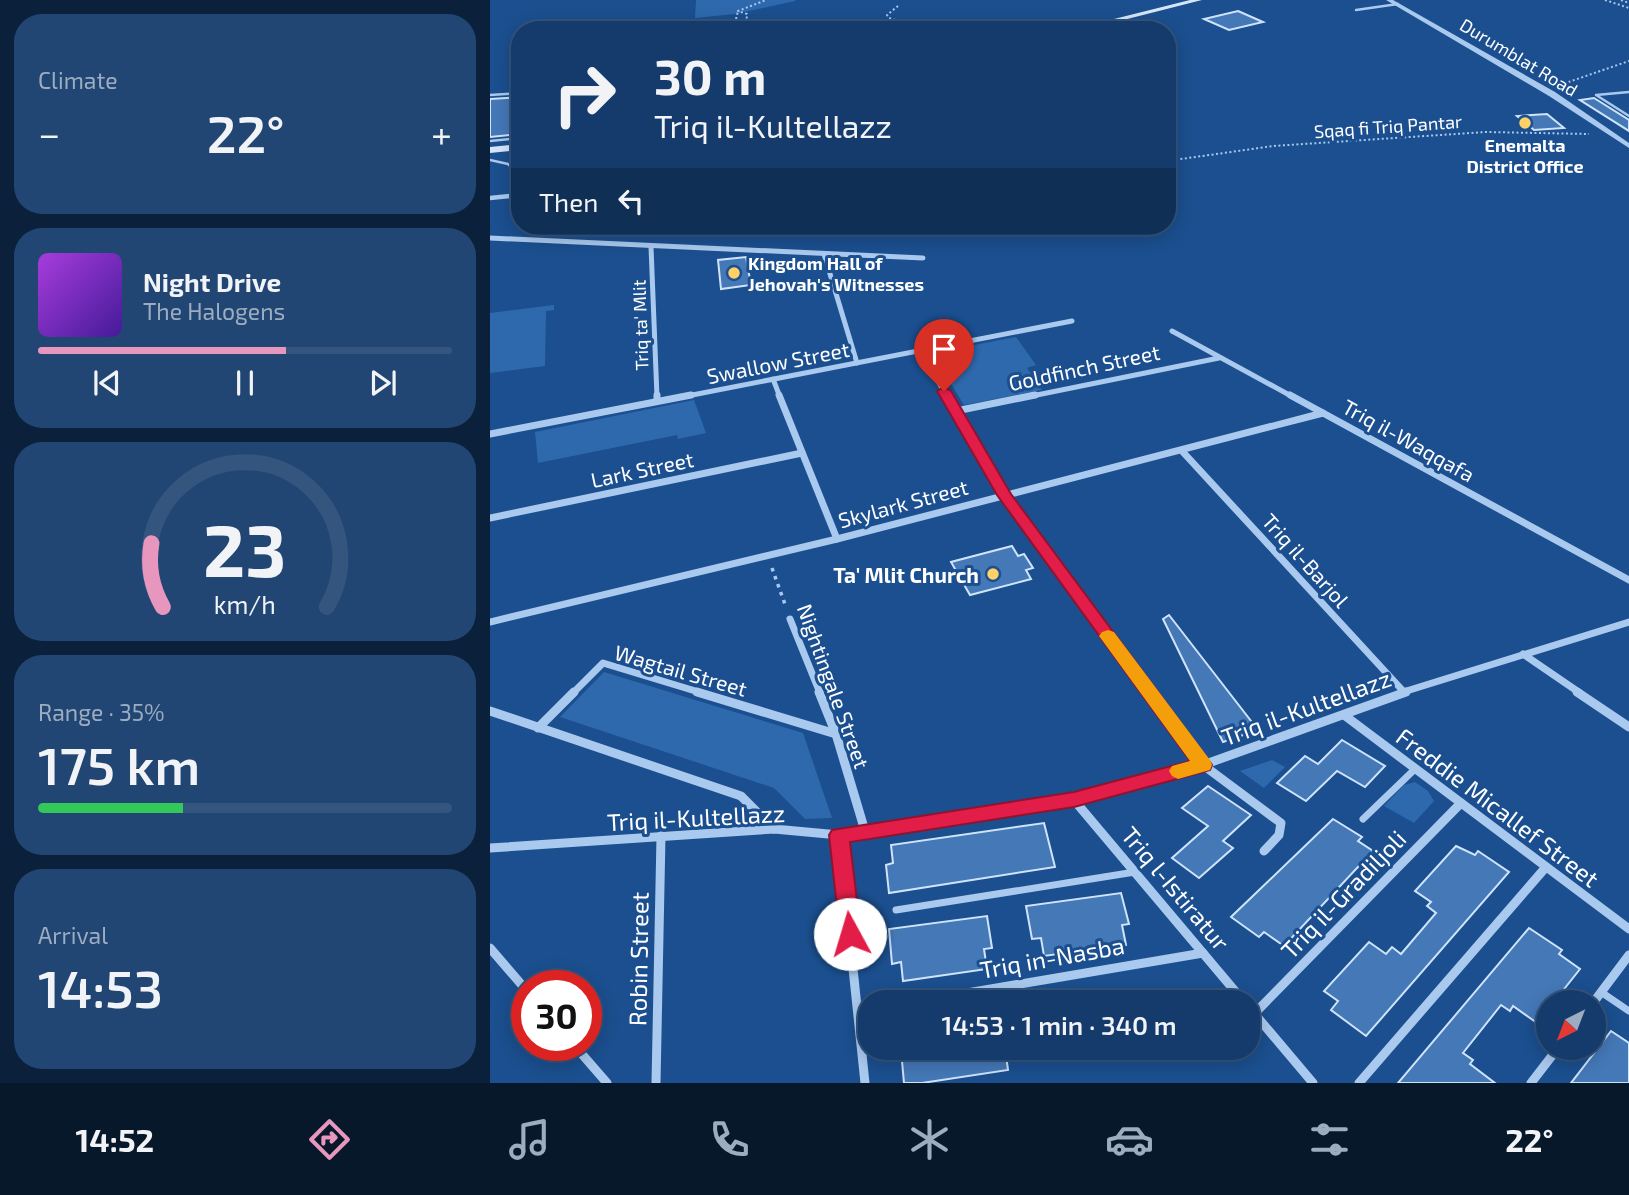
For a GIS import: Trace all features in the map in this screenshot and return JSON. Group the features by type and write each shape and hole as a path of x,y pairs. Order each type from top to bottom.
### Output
{"main road":[{"path":"1112,21 1199,0"},
{"path":"490,150 511,148"}],"street":[{"name":"Durumblat Road","path":"1390,0 1545,90 1629,145"},
{"path":"490,237 651,247 923,258"},
{"name":"Triq ta' Mlit","path":"651,247 657,401"},
{"path":"824,254 857,363"},
{"name":"Swallow Street","path":"490,434 1072,321"},
{"name":"Triq il-Waqqafa","path":"1172,331 1629,580"},
{"path":"921,351 1004,495 1203,765 1282,823 1283,830 1279,837 1264,851"},
{"name":"Goldfinch Street","path":"956,411 1219,358"},
{"path":"774,379 837,539"},
{"name":"Skylark Street","path":"490,622 837,539 1323,413"},
{"name":"Triq il-Barjol","path":"1182,450 1404,692"},
{"name":"Lark Street","path":"490,518 802,453"},
{"name":"Nightingale Street","path":"790,619 836,734 865,831"},
{"name":"Triq il-Kultellazz","path":"490,848 774,829 839,835 1074,800 1203,765 1404,692 1629,622"},
{"path":"1523,654 1629,727"},
{"name":"Wagtail Street","path":"538,728 603,663 836,734"},
{"path":"490,711 741,796 774,829"},
{"name":"Freddie Micallef Street","path":"1344,715 1629,929"},
{"name":"Triq l-Istiratur","path":"1074,800 1235,990"},
{"name":"Triq il-Gradiljoli","path":"1260,996 1461,803"},
{"path":"839,835 861,990"},
{"name":"Robin Street","path":"656,1083 662,836"},
{"path":"1359,1083 1546,867"},
{"path":"490,948 511,972"},
{"name":"Triq in-Nasba","path":"985,990 1203,953"},
{"path":"1603,990 1629,955"},
{"name":"Triq l-Istiratur","path":"1260,1020 1313,1083"},
{"path":"865,1060 865,1083"},
{"path":"1531,1083 1549,1060"},
{"path":"588,1061 607,1083"}],"lane":[{"path":"1356,10 1398,4"},
{"path":"1629,92 1596,95 1629,117"},
{"path":"490,95 511,94"},
{"path":"490,141 511,139"},
{"path":"490,160 511,163"},
{"path":"490,198 511,196"},
{"path":"1363,819 1415,769"},
{"path":"895,910 1135,872"},
{"path":"1606,995 1629,1011"}],"path":[{"path":"738,11 766,0"},
{"path":"1605,0 1629,8"},
{"path":"1621,0 1629,3"},
{"path":"898,6 887,15 898,21"},
{"path":"736,19 738,11"},
{"path":"738,11 747,14 746,21"},
{"path":"1545,90 1629,61"},
{"name":"Sqaq fi Triq Pantar","path":"1176,160 1273,146 1486,132 1612,134"},
{"name":"Nightingale Street","path":"767,554 790,619"}],"shaded area":[{"path":"696,0 795,1 735,14 695,18"},
{"path":"554,305 554,310 546,311 545,366 490,373 490,313"},
{"path":"1016,337 1036,365 1027,368 1042,390 964,405 932,353"},
{"path":"694,400 706,433 678,439 677,435 538,463 535,432"},
{"path":"604,672 803,733 832,818 805,819 774,788 560,717"},
{"path":"1272,760 1285,767 1264,788 1240,771"},
{"path":"1415,782 1428,791 1434,801 1414,823 1384,806 1404,785"}],"building":[{"path":"1238,11 1263,22 1229,30 1204,19"},
{"path":"511,98 511,135 490,137 490,99"},
{"path":"1594,98 1629,120 1629,131 1580,100"},
{"path":"1547,114 1564,128 1534,130 1517,116"},
{"name":"Kingdom Hall of Jehovah's Witnesses","path":"746,257 751,285 721,289 718,260"},
{"name":"Ta' Mlit Church","path":"1012,546 1018,556 1024,554 1033,568 1026,570 1031,579 970,595 951,562"},
{"path":"1169,615 1258,730 1223,742 1163,619"},
{"path":"1342,740 1385,766 1365,787 1337,771 1306,801 1277,783 1305,756 1318,764"},
{"path":"1208,786 1251,815 1223,841 1233,848 1199,878 1172,858 1208,826 1182,808"},
{"path":"1333,819 1362,837 1358,841 1373,851 1284,946 1264,932 1259,937 1231,917"},
{"path":"1044,823 1055,867 889,893 886,865 893,863 891,845"},
{"path":"1456,846 1475,855 1478,851 1509,872 1366,1036 1331,1010 1338,1001 1324,991 1369,942 1386,954 1392,947 1401,954 1436,913 1427,906 1431,902 1415,891"},
{"path":"1121,893 1129,924 1122,925 1126,945 1044,956 1041,938 1032,939 1026,906"},
{"path":"987,916 992,948 984,949 987,969 903,981 901,962 892,964 889,929"},
{"path":"1529,928 1562,950 1559,954 1580,969 1563,990 1536,990 1536,1022 1513,1006 1510,1011 1501,1005 1463,1053 1473,1060 1470,1064 1495,1083 1398,1083"},
{"path":"1611,1031 1629,1043 1629,1083 1571,1083 1589,1060 1606,1060 1606,1038"},
{"path":"902,1060 1007,1060 1008,1070 922,1083 904,1083"}],"slow traffic":[{"path":"1108,636 1203,765 1178,771"}],"place":[{"name":"Enemalta District Office","path":"1525,123"},
{"name":"Kingdom Hall of Jehovah's Witnesses","path":"734,273"},
{"name":"Ta' Mlit Church","path":"993,574"}],"route":[{"path":"850,934 839,835 1074,800 1203,765 1004,495 944,391"}]}
